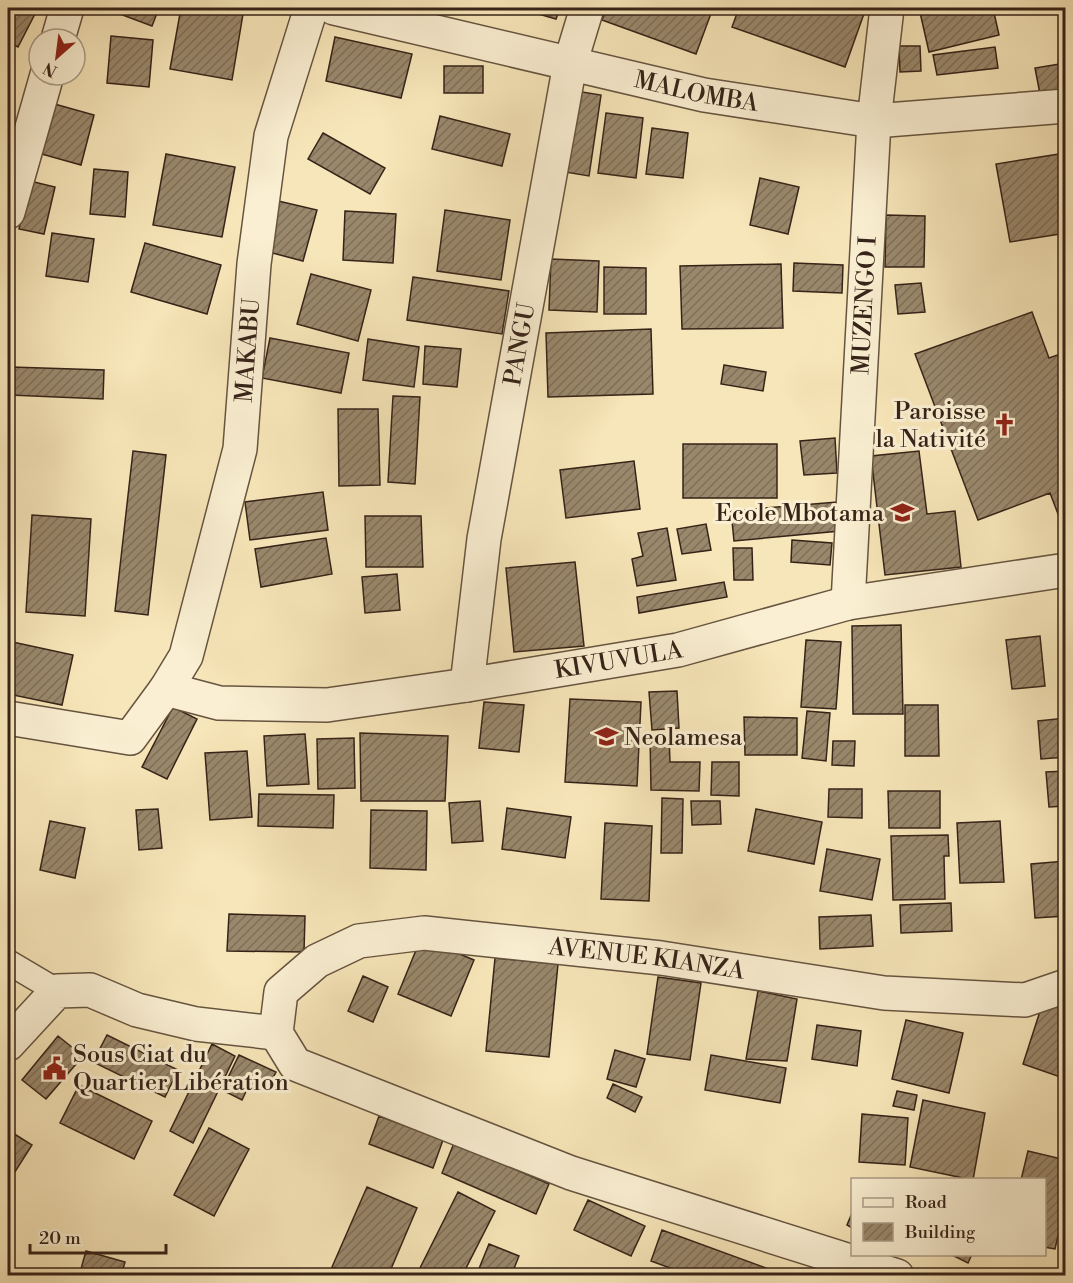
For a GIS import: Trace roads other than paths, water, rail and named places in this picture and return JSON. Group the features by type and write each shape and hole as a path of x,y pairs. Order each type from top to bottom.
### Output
{"street":[{"path":"61,27 67,8"},
{"name":"MAKABU","path":"8,718 130,738 166,690 186,656 240,449 254,264 271,136 311,8"},
{"name":"MALOMBA","path":"334,8 704,95 874,121 1065,106"},
{"name":"PANGU","path":"467,685 484,539 570,64 587,8"},
{"name":"MUZENGO I","path":"848,603 874,121 887,8"},
{"path":"8,212 44,87"},
{"name":"KIVUVULA","path":"166,690 219,703 327,705 467,685 678,650 848,603 1065,570"},
{"name":"AVENUE KIANZA","path":"276,1033 281,992 317,961 359,941 424,933 661,958 884,993 1025,1000 1065,986"},
{"path":"8,1044 57,991 90,990 137,1010 196,1024 276,1033 295,1064 571,1173 897,1275"}],"lane":[{"path":"8,963 57,991"}],"place":[{"name":"Paroisse la Nativité","path":"1004,425"},
{"name":"Ecole Mbotama","path":"902,513"},
{"name":"Neolamesa","path":"606,737"},
{"name":"Sous Ciat du Quartier Libération","path":"55,1068"}]}
